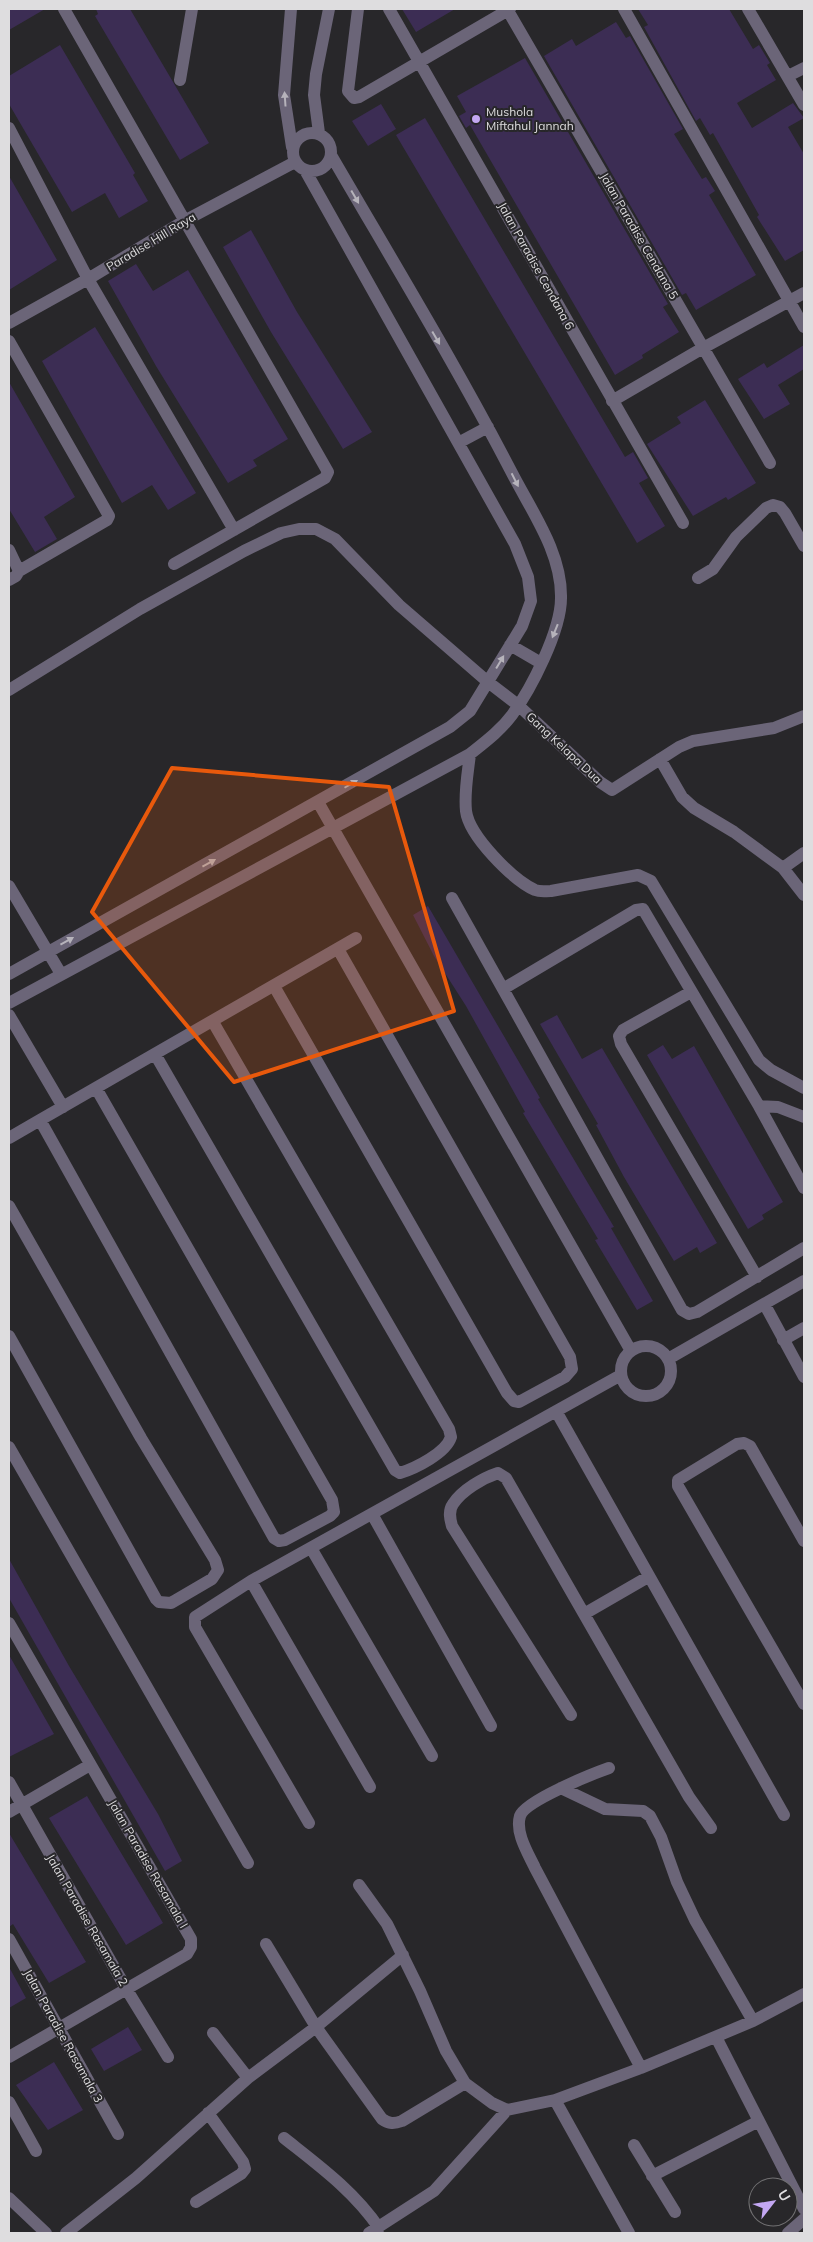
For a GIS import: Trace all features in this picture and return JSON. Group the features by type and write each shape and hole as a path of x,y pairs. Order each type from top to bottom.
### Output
{"street":[{"path":"64,9 328,472 325,478 174,564"},
{"path":"180,80 192,9"},
{"path":"9,974 450,727 470,711 522,626 530,601 528,576 515,544 460,442 300,166 292,147 284,94 291,9"},
{"path":"9,1003 470,754 493,736 518,705 541,663 560,618 559,571 551,548 488,427 331,155 328,142 319,133 314,95 316,74 329,9"},
{"path":"358,9 348,90 354,98 359,97 509,9"},
{"name":"Jalan Paradise Cendana 6","path":"389,9 683,523"},
{"name":"Jalan Paradise Cendana 5","path":"509,9 770,463"},
{"path":"624,9 804,327"},
{"path":"748,9 804,105"},
{"path":"788,76 804,68"},
{"path":"9,128 88,279 234,530"},
{"path":"292,147 302,134 310,132 319,133"},
{"path":"300,166 319,170 331,155"},
{"name":"Paradise Hill Raya","path":"9,323 88,279 186,220 300,166"},
{"path":"612,401 703,348 804,293"},
{"path":"9,341 109,516 107,520 19,571 16,576 9,580"},
{"path":"460,442 488,427"},
{"path":"698,578 713,569 736,537 766,508 773,505 780,507 785,513 804,546"},
{"path":"9,690 140,609 210,569 282,534 299,529 316,529 335,539 399,605 488,682 518,705"},
{"path":"9,550 19,571"},
{"path":"510,645 541,663"},
{"name":"Gang Kelapa Dua","path":"518,705 600,782 612,790 660,759 693,741 774,728 804,716"},
{"path":"470,754 466,813 472,828 490,853 529,886 538,891 550,891 638,875 651,880 759,1060 771,1070 804,1088"},
{"path":"660,759 682,797 694,808 734,832 783,868 804,895"},
{"path":"318,802 631,1351"},
{"path":"783,868 804,853"},
{"path":"9,886 61,974"},
{"path":"452,898 682,1310 689,1314 697,1312 804,1248"},
{"path":"503,989 640,908 646,912 759,1106 804,1188"},
{"path":"9,1138 356,938"},
{"path":"274,986 507,1393 514,1401 519,1402 565,1377 572,1369 570,1357 338,949"},
{"path":"692,992 623,1030 619,1036 621,1044 757,1277"},
{"path":"9,1015 63,1107"},
{"path":"155,1054 395,1470 400,1473 408,1471 444,1449 452,1437 449,1430 213,1022"},
{"path":"40,1120 274,1538 279,1541 285,1540 330,1516 334,1512 332,1500 96,1088"},
{"path":"759,1106 778,1107 804,1117"},
{"path":"9,1206 142,1438 215,1560 218,1570 212,1579 171,1603 159,1602 9,1336"},
{"path":"668,1360 804,1281"},
{"path":"765,1305 804,1377"},
{"path":"783,1340 804,1328"},
{"path":"650,1347 663,1353 668,1360 670,1375 668,1383 657,1394 642,1396 634,1394 628,1389 621,1375 622,1361 631,1351 650,1347"},
{"path":"309,1823 194,1622 194,1617 252,1581 621,1375"},
{"path":"556,1411 784,1815"},
{"path":"803,1697 678,1486 678,1480 737,1444 744,1443 750,1446 804,1540"},
{"path":"9,1447 248,1862"},
{"path":"571,1715 452,1526 449,1516 452,1504 469,1488 493,1474 502,1474 689,1797 711,1828"},
{"path":"372,1514 491,1726"},
{"path":"311,1548 432,1756"},
{"path":"584,1614 648,1577"},
{"path":"252,1581 370,1787"},
{"name":"Jalan Paradise Rasamala I","path":"9,1623 191,1939 191,1947 187,1954 9,2057"},
{"path":"9,1812 90,1765"},
{"path":"609,1768 561,1788 524,1809 519,1823 520,1833 535,1868 640,2068"},
{"name":"Jalan Paradise Rasamala 2","path":"9,1782 127,1990 168,2057"},
{"path":"561,1788 604,1809 643,1811 650,1816 661,1837 674,1874 695,1920 753,2021"},
{"path":"359,1885 387,1924 446,2051 465,2082 492,2103 508,2110"},
{"name":"Jalan Paradise Rasamala 3","path":"9,1939 118,2134"},
{"path":"266,1944 316,2027 382,2119 387,2123 394,2124 402,2121 465,2082"},
{"path":"66,2233 136,2178 248,2078 316,2027 403,1955"},
{"path":"284,2138 351,2194 368,2212 374,2230 434,2191 508,2110 555,2100 640,2068 753,2021 804,1994"},
{"path":"214,2034 248,2078"},
{"path":"716,2037 804,2209"},
{"path":"555,2100 629,2233"},
{"path":"9,2102 36,2151"},
{"path":"196,2202 241,2174 245,2169 243,2162 208,2113"},
{"path":"652,2176 759,2121"},
{"path":"634,2146 675,2212"},
{"path":"9,2198 46,2233"},
{"path":"788,2233 804,2219"}],"highlighted area":[{"path":"172,768 389,787 454,1011 234,1082 92,912"}],"building":[{"path":"9,9 45,9 9,30"},
{"path":"96,9 130,9 209,143 180,160 95,16 98,14"},
{"path":"402,9 455,9 416,32"},
{"path":"638,9 729,9 753,49 759,45 770,63 767,65 776,80 737,103 752,128 793,103 804,118 788,127 804,154 804,250 785,261 757,217 759,215 713,133 710,135 700,118 696,121 644,27 648,25"},
{"path":"616,22 626,38 630,36 683,129 674,134 702,179 706,177 715,191 709,195 756,275 696,310 686,293 682,295 544,56 572,39 576,46"},
{"path":"60,45 135,173 133,175 148,201 119,218 105,193 72,212 9,104 9,76"},
{"path":"525,58 668,304 663,307 679,332 642,355 643,358 615,375 470,125 466,128 459,116 466,112 457,96"},
{"path":"381,104 396,129 368,146 352,121"},
{"path":"425,118 625,457 633,452 648,478 639,483 665,526 637,543 396,135"},
{"path":"9,176 57,260 9,290"},
{"path":"251,230 297,312 372,432 343,449 271,332 223,247"},
{"path":"136,264 153,291 188,270 288,439 253,460 257,466 228,483 156,366 108,281"},
{"path":"95,327 196,493 168,510 152,485 122,503 42,361"},
{"path":"804,345 804,369 778,385 790,404 764,419 738,379 764,363 767,368"},
{"path":"9,382 75,497 44,517 57,539 35,552 9,509"},
{"path":"705,400 756,483 728,500 726,497 693,516 647,444 681,423 677,417"},
{"path":"428,906 540,1098 538,1099 614,1227 611,1228 653,1301 637,1310 595,1240 598,1239 523,1113 525,1112 466,1006 434,956 413,915"},
{"path":"557,1015 582,1059 602,1048 717,1243 700,1253 697,1247 674,1261 624,1177 596,1125 598,1124 540,1024"},
{"path":"663,1045 672,1059 694,1046 783,1202 762,1215 764,1219 748,1229 647,1055"},
{"path":"9,1559 69,1666 158,1814 182,1861 165,1871 9,1598"},
{"path":"9,1655 54,1734 9,1757"},
{"path":"87,1796 163,1923 126,1945 49,1818"},
{"path":"9,1833 86,1962 49,1983 13,1924 9,1927"},
{"path":"9,1967 26,1998 9,2008"},
{"path":"128,2027 142,2050 104,2071 91,2049"},
{"path":"54,2062 83,2110 48,2130 16,2085"}],"place":[{"name":"Mushola Miftahul Jannah","path":"476,119"}]}
